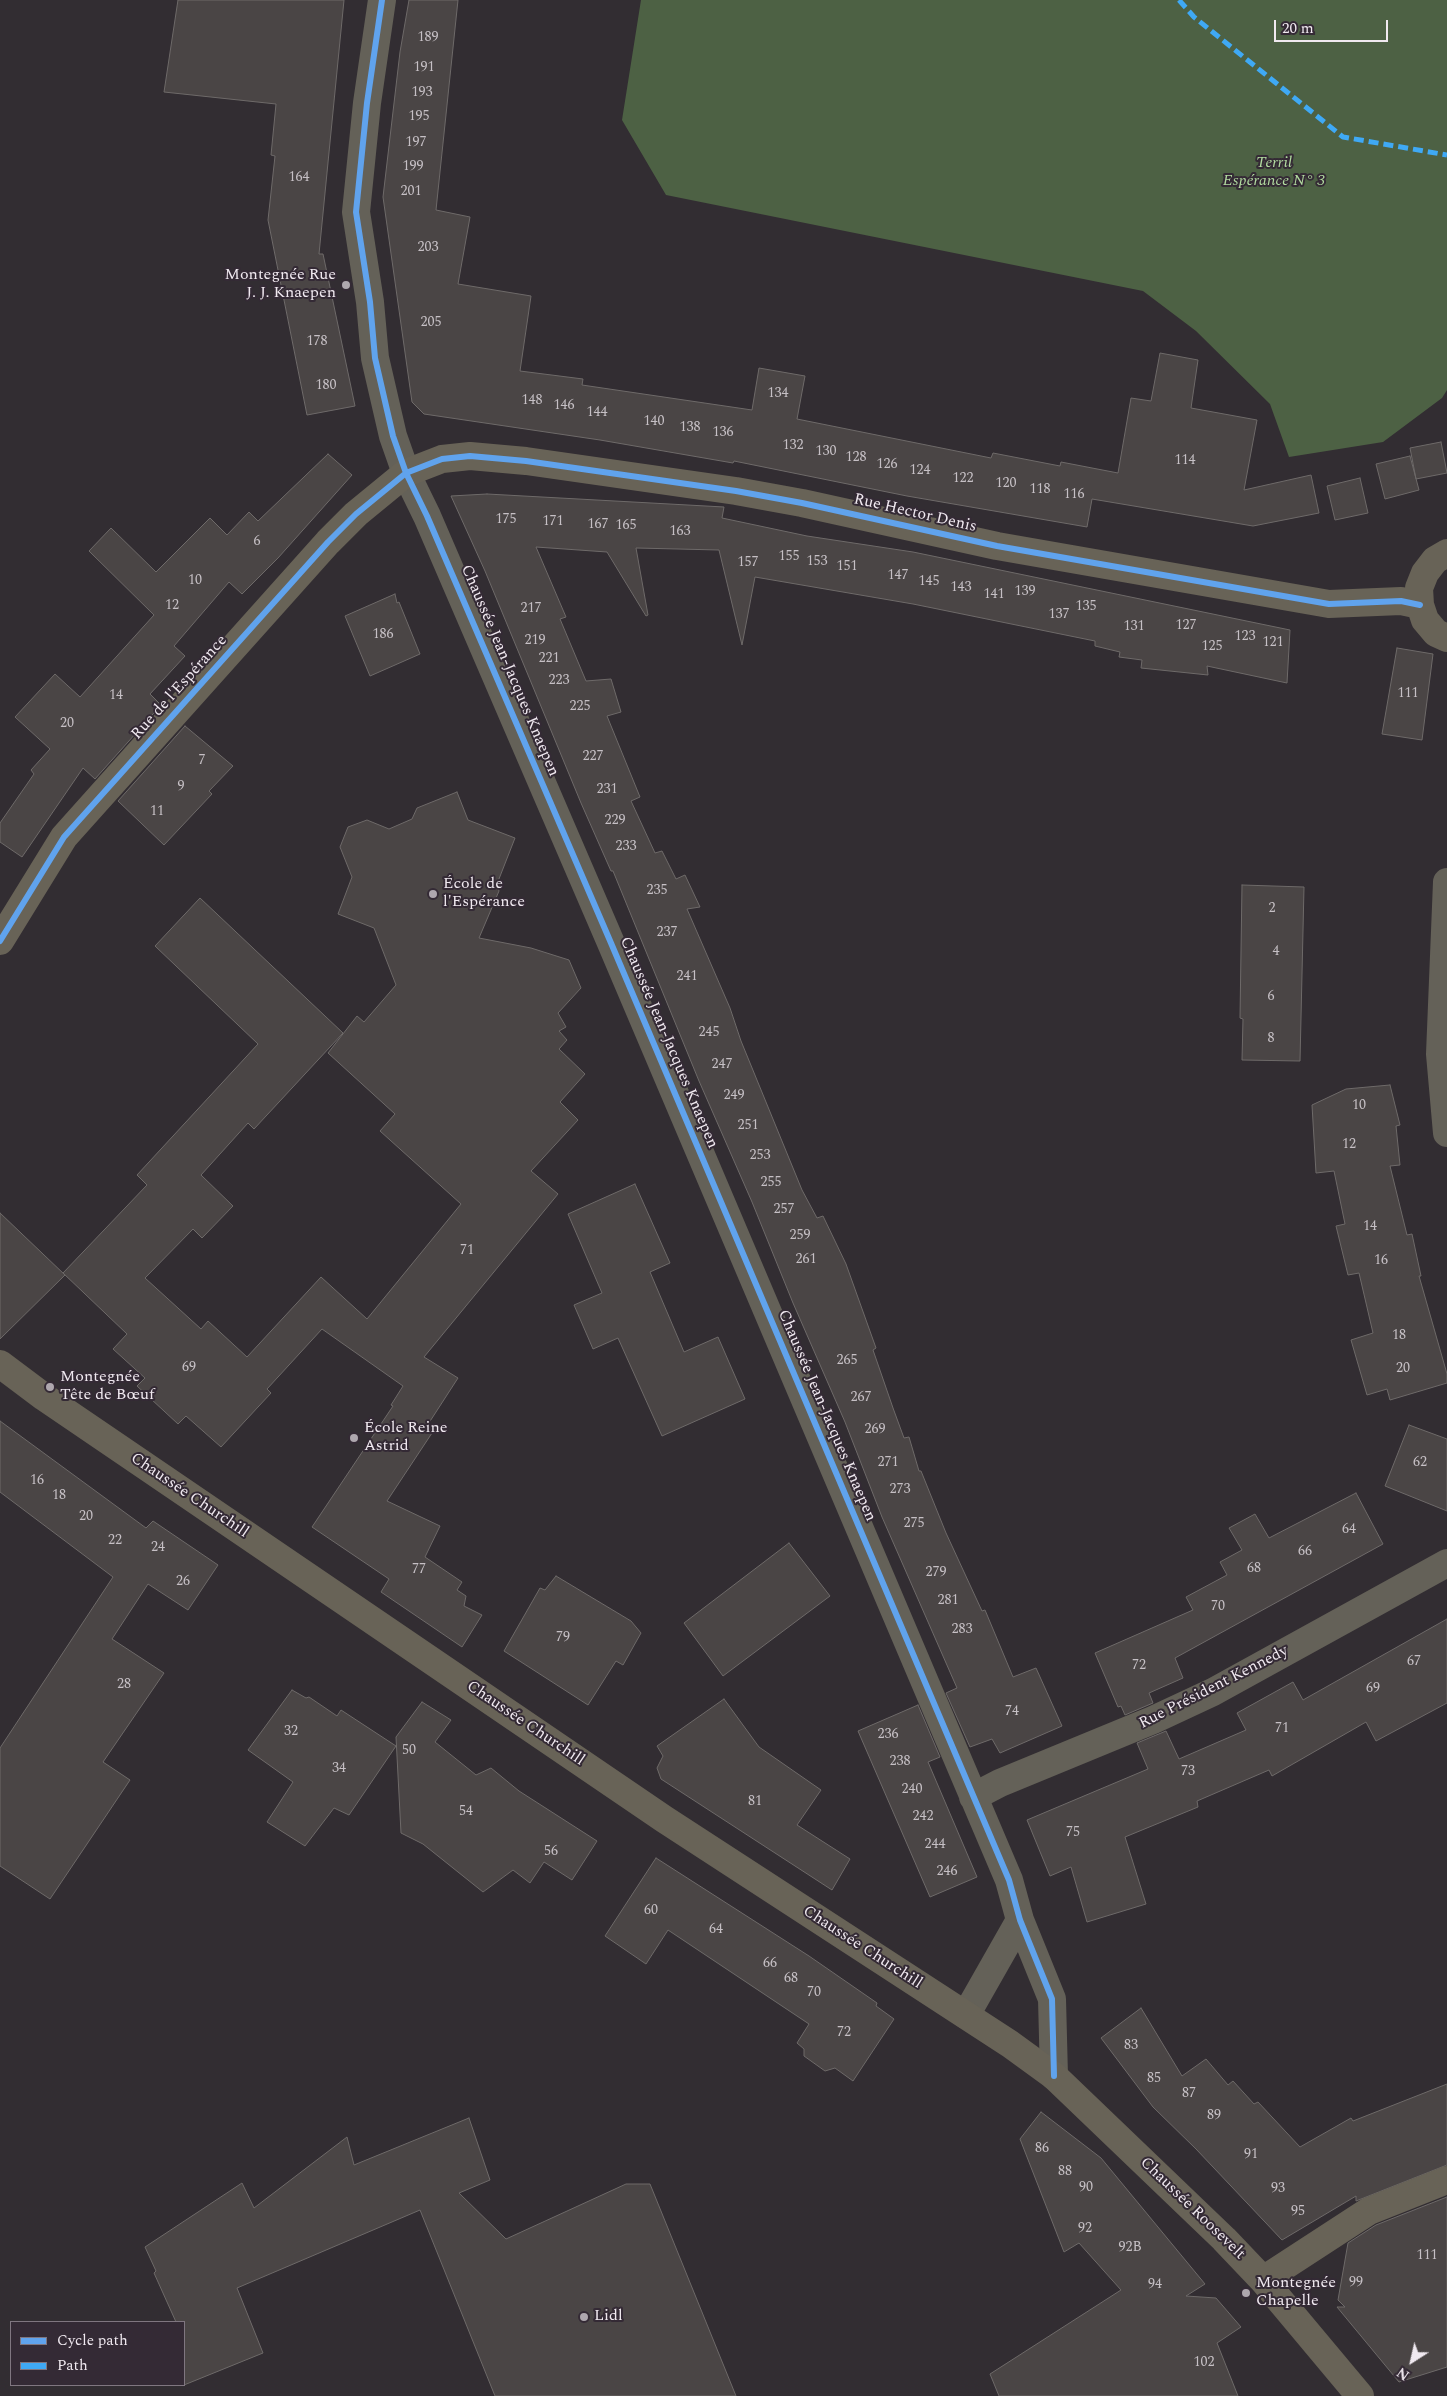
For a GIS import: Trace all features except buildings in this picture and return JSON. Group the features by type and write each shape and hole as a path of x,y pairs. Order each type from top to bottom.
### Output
{"street":[{"name":"Chaussée Jean-Jacques Knaepen","path":"382,0 367,103 356,212 370,302 375,358 393,436 406,473 427,516 611,944 1009,1880 1020,1920 1052,1999 1054,2076"},
{"name":"Rue Hector Denis","path":"406,473 442,459 470,456 584,468 774,497 997,546 1328,604 1401,601 1420,605"},
{"name":"Rue de l'Espérance","path":"0,941 64,837 328,542 356,514 406,473"},
{"path":"1447,553 1435,560 1425,573 1419,588 1420,605 1425,620 1436,633 1447,638"},
{"path":"1447,882 1440,1054 1447,1134"},
{"name":"Chaussée Churchill","path":"0,1364 44,1398 664,1818 966,2015 1054,2076"},
{"name":"Rue Président Kennedy","path":"973,1797 1000,1783 1145,1723 1212,1692 1447,1564"},
{"path":"966,2015 1020,1920"},
{"name":"Chaussée Roosevelt","path":"1054,2076 1224,2239 1264,2280 1360,2396"},
{"path":"1264,2280 1369,2211 1447,2180"}],"green space":[{"name":"Terril Espérance N° 3","path":"641,0 1447,0 1447,390 1442,398 1383,442 1289,457 1270,404 1196,331 1143,291 666,195 622,120"}],"marked path":[{"path":"1179,0 1194,17 1343,137 1447,155"}],"cycle path":[{"path":"382,0 367,103 356,212 370,302 375,358 393,436 406,473 427,516 611,943 1009,1880 1020,1920 1052,1999 1054,2076"},
{"path":"0,941 64,837 328,542 356,514 406,473 442,459 470,456 526,461 736,491 802,503 997,546 1329,604 1401,601 1420,605"}],"place":[{"name":"Montegnée Rue J. J. Knaepen","path":"346,285"},
{"name":"École de l'Espérance","path":"433,894"},
{"name":"Montegnée Tête de Bœuf","path":"50,1387"},
{"name":"École Reine Astrid","path":"354,1438"},
{"name":"Montegnée Chapelle","path":"1246,2293"},
{"name":"Lidl","path":"584,2317"}]}
